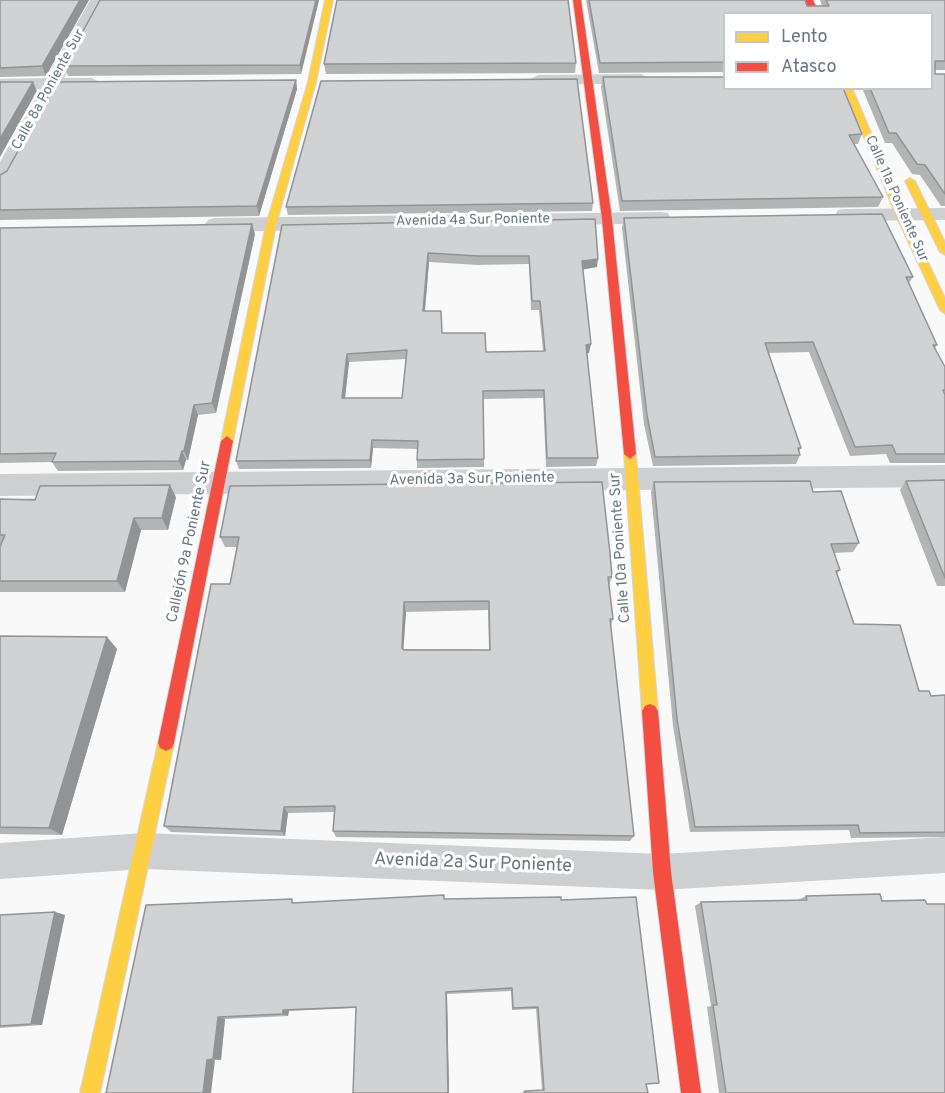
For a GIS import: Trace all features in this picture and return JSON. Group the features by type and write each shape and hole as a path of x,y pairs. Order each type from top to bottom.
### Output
{"street":[{"name":"Calle 8a Poniente Sur","path":"0,180 98,0"},
{"name":"Callejón 9a Poniente Sur","path":"90,1093 144,850 271,225 312,82 330,0"},
{"name":"Calle 10a Poniente Sur","path":"577,0 607,219 632,479 662,872 691,1093"},
{"path":"520,80 657,79"},
{"path":"288,82 335,81"},
{"path":"0,84 111,83"},
{"name":"Calle 11a Poniente Sur","path":"849,90 901,214 945,310"},
{"name":"Calle 11a Poniente Sur","path":"906,172 935,214 945,252"},
{"path":"830,216 935,214"},
{"name":"Avenida 4a Sur Poniente","path":"200,226 678,218"},
{"name":"Avenida 3a Sur Poniente","path":"0,485 945,476"},
{"name":"Avenida 2a Sur Poniente","path":"0,861 144,850 662,872 945,855"}],"building":[{"path":"0,0 80,0 42,66 0,68"},
{"path":"100,0 316,0 300,65 64,66"},
{"path":"337,0 568,0 576,63 324,64"},
{"path":"589,0 805,0 807,6 829,6 826,0 945,0 945,61 935,61 935,74 945,74 945,194 925,165 917,164 896,133 889,133 871,90 933,90 933,12 723,12 723,62 600,63"},
{"path":"603,77 723,77 723,90 844,90 862,134 849,135 883,197 622,201"},
{"path":"577,79 593,203 286,207 321,81"},
{"path":"296,80 257,206 0,210 0,175 7,171 56,82"},
{"path":"0,82 33,82 0,139"},
{"path":"882,214 913,277 906,277 937,345 933,345 945,367 945,390 943,390 945,395 945,454 896,454 892,445 855,447 813,342 765,343 801,448 798,448 800,455 655,457 647,415 624,218"},
{"path":"595,219 598,259 582,261 591,344 586,345 598,458 547,458 544,390 483,391 484,459 417,460 418,441 372,440 370,460 236,461 282,225","holes":["428,253 529,256 532,301 540,301 545,351 486,352 485,333 442,333 441,311 423,311","407,350 402,398 342,398 347,354"]},
{"path":"252,224 212,403 194,405 184,451 179,461 52,462 56,453 0,454 0,228"},
{"path":"945,480 945,578 906,481"},
{"path":"810,481 813,492 841,491 859,543 831,544 840,570 836,571 854,624 900,625 919,691 929,691 931,696 945,695 945,832 860,833 858,825 695,827 677,719 654,482"},
{"path":"602,482 612,577 608,577 613,619 610,619 634,836 333,831 335,806 284,807 281,831 164,826 211,584 230,584 239,537 220,537 230,486","holes":["489,601 490,650 404,650 402,648 404,602"]},
{"path":"170,485 162,518 134,518 117,581 0,581 0,547 5,535 0,535 0,499 35,500 40,486"},
{"path":"0,636 107,637 49,828 0,827"},
{"path":"880,894 882,901 925,900 927,904 945,904 945,1093 726,1093 713,1005 717,1005 701,902 807,900 806,896"},
{"path":"444,895 444,899 561,897 561,900 636,897 659,1083 646,1084 648,1093 525,1093 525,1091 544,1090 538,1007 513,1008 512,988 446,992 448,1093 353,1093 356,1007 283,1010 283,1014 218,1017 213,1059 207,1060 203,1093 106,1093 146,905 292,899 292,903"},
{"path":"55,912 31,1024 0,1026 0,915"}],"traffic: slow":[{"path":"227,441 271,225 312,82 329,0"},
{"path":"849,90 901,215 945,310"},
{"path":"910,181 945,252"},
{"path":"630,454 650,711"},
{"path":"90,1093 166,743"}],"traffic: jam":[{"path":"577,0 607,219 630,454"},
{"path":"809,0 814,12"},
{"path":"166,743 227,441"},
{"path":"650,711 662,872 691,1093"}]}
